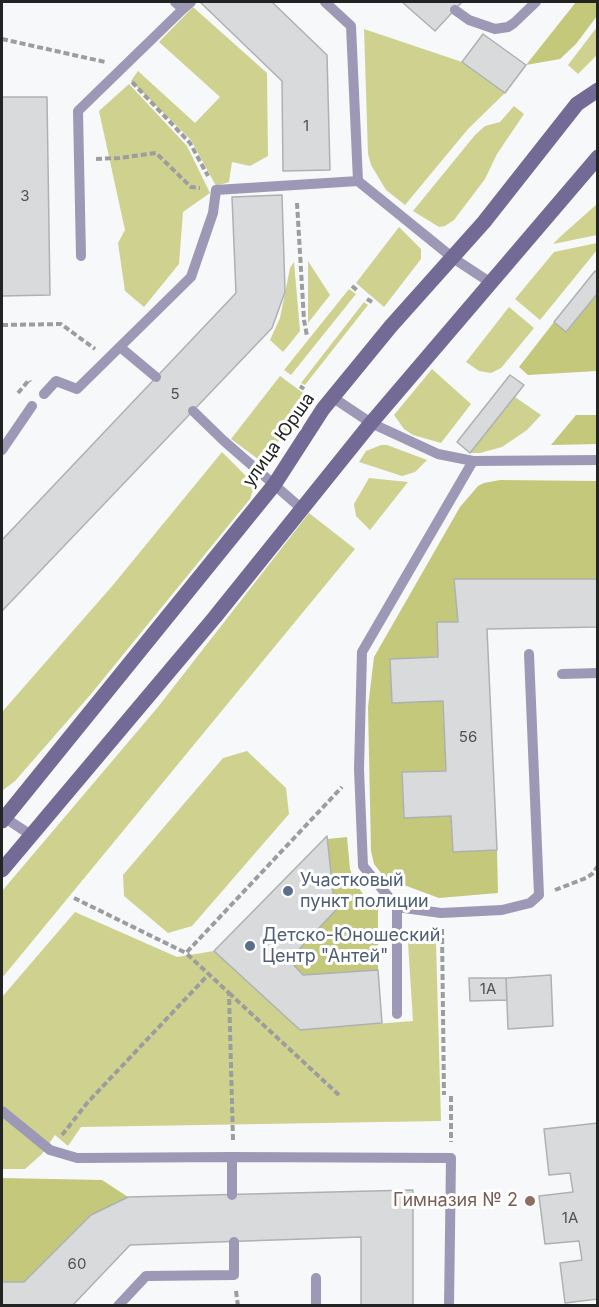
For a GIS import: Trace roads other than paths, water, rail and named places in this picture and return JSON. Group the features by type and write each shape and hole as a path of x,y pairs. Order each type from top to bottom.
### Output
{"street":[{"name":"улица Юрша","path":"2,818 274,485 323,409 391,326 484,222 577,104 597,90"},
{"path":"2,870 215,617 370,423 597,157"}],"lane":[{"path":"325,2 351,26 358,181"},
{"path":"455,10 470,20 495,29 508,27 536,2"},
{"path":"81,256 78,111 183,4"},
{"path":"44,394 56,381 77,390 191,277 213,213 216,190 358,181 453,258 491,283"},
{"path":"120,346 156,377"},
{"path":"333,397 370,423 438,454 473,461 597,460"},
{"path":"2,450 32,406"},
{"path":"193,411 302,509"},
{"path":"397,1014 398,907 363,866 359,769 362,652 473,461"},
{"path":"398,907 441,913 502,910 530,903 539,895 529,654"},
{"path":"562,674 597,673"},
{"path":"2,818 31,835"},
{"path":"2,1111 50,1150 77,1158 451,1158 449,1305"},
{"path":"232,1157 232,1195"},
{"path":"118,1305 146,1276 234,1275 234,1242"},
{"path":"316,1278 316,1305"}],"place":[{"name":"Участковый пункт полиции","path":"288,891"},
{"name":"Детско-Юношеский Центр \"Антей\"","path":"250,946"},
{"name":"Гимназия № 2","path":"530,1201"}]}
